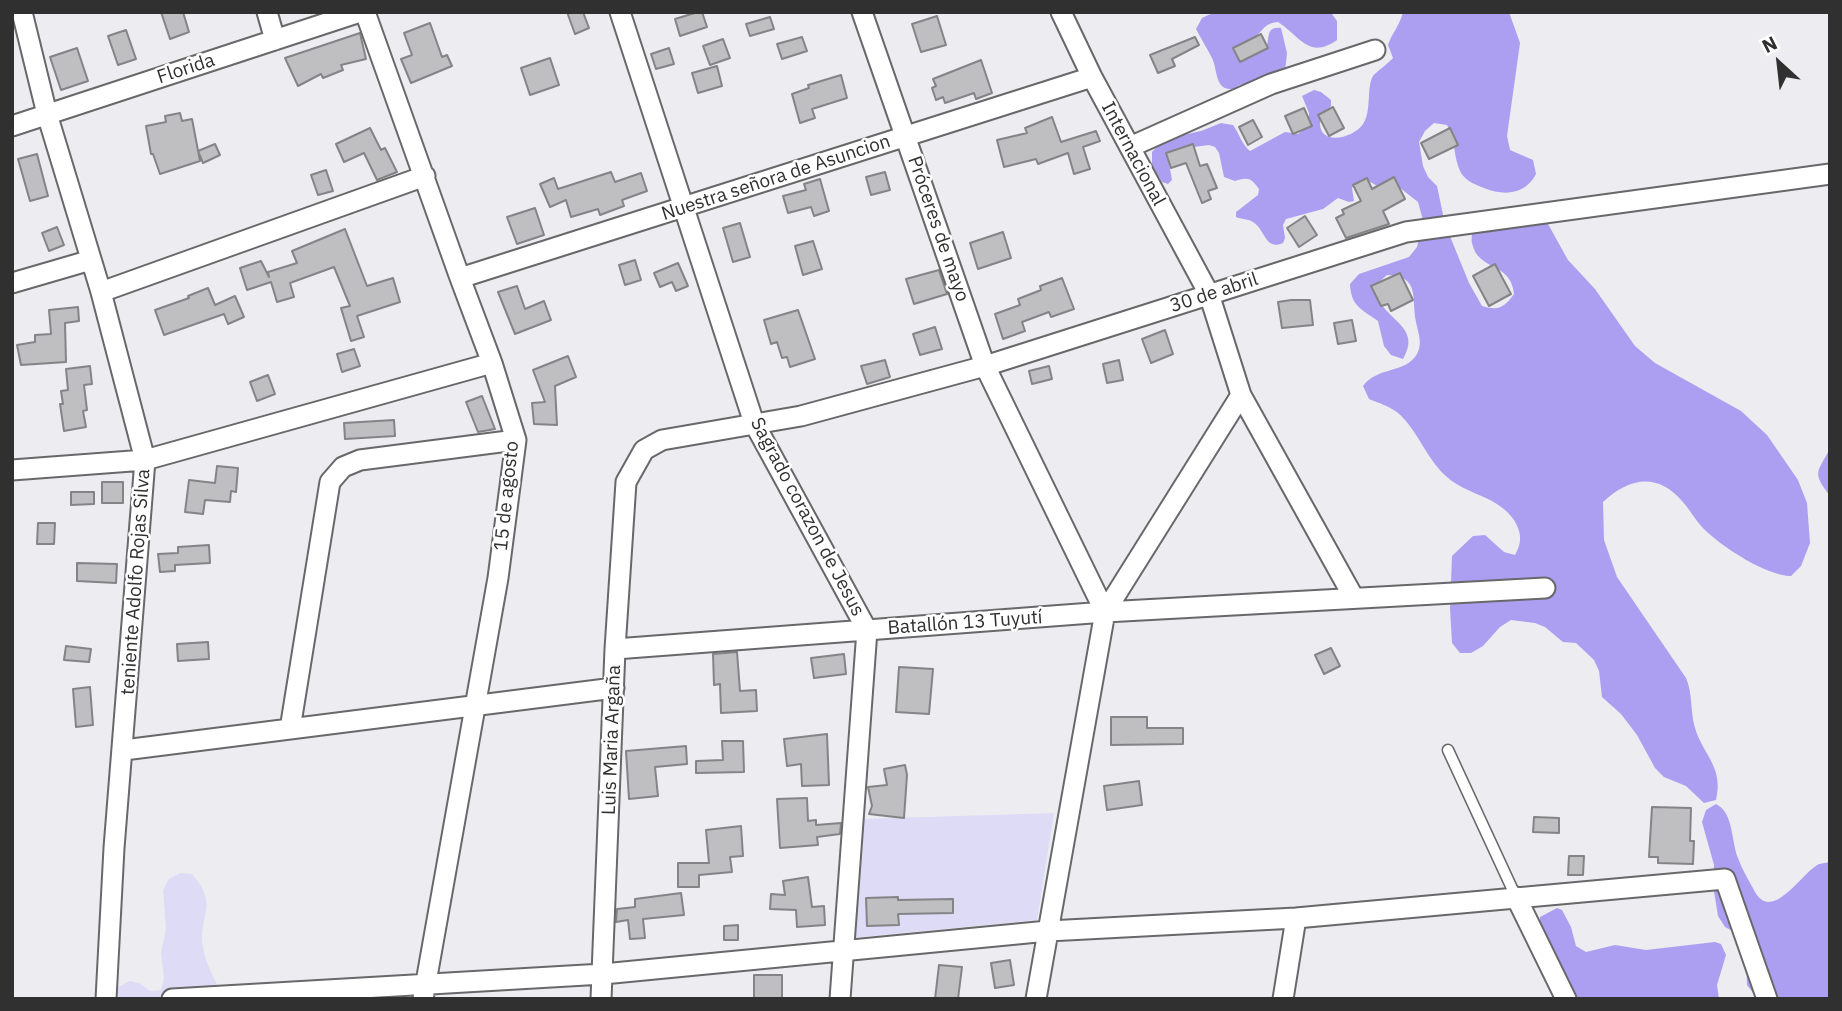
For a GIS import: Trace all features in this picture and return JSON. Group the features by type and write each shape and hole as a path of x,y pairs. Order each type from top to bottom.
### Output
{"street":[{"name":"teniente Adolfo Rojas Silva","path":"22,12 47,114 101,292 145,460 124,750 114,849 106,999"},
{"path":"267,12 275,40"},
{"name":"Florida","path":"12,126 363,12"},
{"name":"15 de agosto","path":"363,12 492,363 516,440 498,578 424,991"},
{"name":"Sagrado corazon de Jesus","path":"620,12 754,423 867,630 840,999"},
{"name":"Próceres de mayo","path":"862,12 985,366 1105,612"},
{"name":"Internacional","path":"1060,12 1209,295 1241,395 1354,598"},
{"path":"1130,147 1271,84 1375,50"},
{"name":"Nuestra señora de Asuncion","path":"460,278 1092,77"},
{"name":"30 de abril","path":"626,482 644,450 662,440 801,416 985,366 1406,232 1830,174"},
{"path":"101,292 425,176"},
{"path":"12,283 91,260"},
{"path":"12,470 145,460 492,363"},
{"path":"1036,999 1105,612 1241,395"},
{"path":"290,729 330,482 344,467 360,460 516,440"},
{"name":"Luis Maria Argaña","path":"601,999 615,649 626,482"},
{"name":"Batallón 13 Tuyutí","path":"615,649 1105,612 1545,588"},
{"path":"124,750 614,688"},
{"path":"172,999 424,991 1048,931 1296,918 1725,879 1767,999"},
{"path":"1516,897 1566,999"},
{"path":"1283,999 1296,918"}],"lane":[{"path":"1448,750 1516,897"}],"shaded area":[{"path":"1215,12 1325,12 1332,14 1337,21 1337,40 1327,46 1312,47 1278,22 1270,24 1251,40 1233,50 1242,60 1266,49 1270,31 1281,28 1287,53 1285,72 1233,89 1224,88 1196,29 1202,18"},
{"path":"1403,12 1509,12 1520,43 1507,136 1510,150 1533,160 1536,174 1526,186 1506,193 1492,191 1468,180 1458,167 1447,125 1434,123 1425,131 1419,142 1423,166 1428,177 1437,186 1445,224 1469,283 1482,306 1500,307 1514,294 1507,276 1475,252 1472,235 1479,222 1493,212 1509,208 1520,208 1543,215 1568,260 1595,289 1635,346 1655,363 1741,411 1767,435 1798,480 1807,503 1810,543 1801,566 1791,576 1781,575 1746,560 1703,528 1672,492 1653,482 1633,483 1603,502 1604,540 1617,577 1686,678 1695,728 1715,770 1718,789 1716,800 1704,803 1686,786 1664,777 1655,768 1637,735 1621,714 1602,697 1599,671 1594,660 1576,643 1563,642 1545,627 1535,623 1511,620 1500,627 1483,646 1471,653 1460,653 1452,643 1452,556 1473,536 1485,535 1504,552 1515,555 1520,534 1514,520 1500,506 1447,477 1433,462 1405,420 1391,408 1369,399 1363,386 1376,375 1406,365 1419,350 1420,338 1410,284 1398,276 1387,275 1378,283 1381,304 1400,324 1408,339 1408,348 1403,359 1391,355 1384,346 1378,321 1355,302 1350,284 1359,274 1409,257 1417,247 1423,220 1418,202 1395,184 1378,187 1368,181 1361,181 1352,188 1354,201 1338,198 1323,209 1286,219 1283,225 1285,238 1283,243 1277,245 1269,242 1253,222 1236,217 1236,212 1258,195 1259,189 1249,179 1235,181 1224,177 1219,153 1215,147 1209,145 1186,148 1169,163 1172,180 1168,184 1162,182 1152,165 1152,152 1161,142 1221,123 1233,125 1250,151 1285,132 1298,134 1309,126 1309,113 1302,96 1314,90 1331,100 1331,106 1320,122 1326,136 1339,138 1353,133 1366,119 1373,76 1393,58 1388,45"},
{"path":"1830,448 1830,496 1820,481 1818,472"},
{"path":"1716,804 1726,814 1740,862 1762,900 1770,902 1779,899 1812,869 1819,864 1830,862 1830,999 1758,999 1747,985 1746,946 1738,934 1725,927 1718,916 1713,885 1714,865 1702,822 1706,810"},
{"path":"1054,813 1037,920 851,938 862,819"},
{"path":"180,873 192,874 205,894 206,910 202,936 204,954 225,999 112,999 118,987 130,981 141,984 150,991 161,990 164,978 161,953 166,929 163,890 169,879"},
{"path":"1557,908 1562,910 1571,927 1576,946 1586,952 1615,945 1646,950 1715,942 1721,944 1726,955 1717,985 1719,999 1570,999 1539,940 1540,917"}],"building":[{"path":"161,12 183,12 189,32 170,39"},
{"path":"567,12 583,12 589,28 575,34"},
{"path":"702,12 707,27 680,36 675,19"},
{"path":"937,16 946,45 921,52 912,24"},
{"path":"770,17 774,29 750,36 746,24"},
{"path":"430,23 442,57 447,55 452,66 411,83 401,59 412,55 404,33"},
{"path":"126,30 136,59 118,65 108,36"},
{"path":"360,33 366,59 341,65 343,70 323,78 321,74 298,86 285,58"},
{"path":"1261,34 1268,48 1240,62 1233,48"},
{"path":"802,37 807,51 782,59 777,44"},
{"path":"1195,37 1199,45 1172,59 1175,66 1158,73 1150,55"},
{"path":"723,39 730,58 710,65 703,46"},
{"path":"77,48 88,81 61,90 50,57"},
{"path":"669,48 674,64 656,69 651,54"},
{"path":"550,58 559,85 530,95 521,68"},
{"path":"981,60 992,93 976,99 974,93 945,103 943,97 936,100 932,88 936,86 933,79"},
{"path":"717,66 722,86 698,93 692,73"},
{"path":"841,75 847,98 812,109 815,118 800,123 792,94 809,88 808,85"},
{"path":"1333,107 1344,128 1329,136 1318,115"},
{"path":"1304,108 1312,126 1293,134 1285,116"},
{"path":"180,113 182,121 192,119 200,161 160,174 151,154 146,126 166,122 165,116"},
{"path":"1052,117 1061,142 1096,131 1100,141 1083,147 1090,169 1074,174 1068,153 1038,164 1036,159 1004,167 997,140 1027,133 1025,128"},
{"path":"1253,120 1262,137 1248,145 1239,127"},
{"path":"370,128 381,150 385,148 397,172 377,180 364,153 344,162 336,144"},
{"path":"1450,128 1458,145 1429,159 1421,143"},
{"path":"215,144 220,155 203,163 198,151"},
{"path":"1193,144 1200,166 1207,164 1217,188 1208,191 1211,199 1202,203 1186,163 1171,168 1166,153"},
{"path":"37,154 48,196 30,201 18,159"},
{"path":"326,170 333,191 318,195 311,175"},
{"path":"611,172 615,182 641,173 647,191 622,200 624,206 600,215 598,209 571,217 566,200 550,207 540,184 554,178 558,189"},
{"path":"885,172 890,190 871,195 866,177"},
{"path":"1394,177 1405,199 1383,211 1389,224 1346,238 1336,218 1344,214 1342,210 1361,201 1353,185 1367,178 1372,189"},
{"path":"820,179 829,211 814,216 811,207 788,213 783,196 806,190 804,184"},
{"path":"535,208 544,235 517,244 507,217"},
{"path":"1305,216 1317,235 1299,247 1287,228"},
{"path":"740,223 750,257 733,262 723,228"},
{"path":"57,227 64,245 49,251 42,233"},
{"path":"345,229 367,286 393,278 400,302 357,316 364,337 351,341 341,308 350,306 334,267 290,283 294,297 277,302 271,282 247,290 240,268 261,261 269,277 268,272 297,263 292,251"},
{"path":"1003,232 1011,258 978,269 970,243"},
{"path":"813,241 822,269 803,275 795,246"},
{"path":"635,260 641,280 625,285 619,265"},
{"path":"678,263 688,286 676,291 672,282 660,287 654,273"},
{"path":"1495,264 1511,294 1489,306 1473,276"},
{"path":"939,270 947,294 914,304 906,279"},
{"path":"1400,273 1413,300 1391,311 1388,304 1381,306 1371,286"},
{"path":"1062,278 1074,309 1051,317 1049,312 1022,322 1025,331 1003,339 995,314 1020,305 1018,299 1041,290 1040,286"},
{"path":"517,286 525,309 544,301 551,320 515,334 498,292"},
{"path":"208,288 215,305 235,296 244,317 228,324 224,314 164,335 155,310"},
{"path":"1310,300 1313,325 1282,328 1278,302"},
{"path":"78,307 79,321 65,323 66,362 21,365 17,345 35,342 35,335 51,334 49,310"},
{"path":"798,310 815,359 790,367 787,357 782,358 777,342 771,344 764,320"},
{"path":"1352,320 1356,341 1338,344 1334,323"},
{"path":"935,327 942,349 920,355 913,334"},
{"path":"1165,330 1173,354 1151,363 1142,339"},
{"path":"354,349 360,366 342,372 337,354"},
{"path":"568,356 576,377 555,386 557,425 534,424 532,403 545,402 533,370"},
{"path":"885,360 890,377 867,384 861,366"},
{"path":"1119,360 1123,380 1107,383 1103,364"},
{"path":"90,366 92,384 84,385 87,410 83,411 86,427 64,431 60,404 63,404 61,391 68,390 66,369"},
{"path":"1049,366 1052,379 1032,384 1029,371"},
{"path":"268,375 275,394 257,401 250,382"},
{"path":"482,396 495,429 478,432 466,402"},
{"path":"394,420 395,436 345,439 344,423"},
{"path":"217,466 238,468 236,492 231,491 230,502 205,500 203,514 185,512 189,480 215,483"},
{"path":"102,482 123,482 123,503 102,503"},
{"path":"71,492 94,492 94,504 71,505"},
{"path":"38,523 55,523 54,544 37,544"},
{"path":"209,545 210,563 175,565 175,571 160,572 158,554 178,553 178,547"},
{"path":"77,563 117,564 116,583 77,581"},
{"path":"208,642 209,659 178,661 177,644"},
{"path":"66,646 91,649 89,662 64,660"},
{"path":"1331,648 1340,666 1324,674 1315,655"},
{"path":"737,652 740,691 756,690 757,711 721,713 720,684 714,685 713,654"},
{"path":"844,654 846,674 814,678 811,658"},
{"path":"899,667 933,669 929,714 896,712"},
{"path":"90,687 93,725 76,727 73,689"},
{"path":"1111,717 1147,717 1147,728 1183,728 1183,744 1111,745"},
{"path":"827,734 829,785 802,786 801,764 787,766 784,739"},
{"path":"722,741 743,741 744,772 696,773 696,761 723,760"},
{"path":"686,746 687,764 655,767 658,796 629,799 626,751"},
{"path":"905,765 907,775 904,818 869,814 872,806 868,787 887,785 884,769"},
{"path":"1139,781 1142,805 1107,810 1104,786"},
{"path":"807,798 808,821 816,820 816,825 841,823 840,834 817,837 818,845 780,848 777,799"},
{"path":"1652,807 1691,808 1690,841 1694,841 1693,864 1658,863 1658,857 1649,857"},
{"path":"1534,817 1559,818 1559,833 1533,832"},
{"path":"741,826 743,856 730,857 732,872 699,875 699,887 678,887 678,863 709,863 706,830"},
{"path":"1569,856 1584,856 1583,875 1568,875"},
{"path":"808,877 812,907 824,906 825,925 797,927 796,910 770,909 771,894 785,895 783,881"},
{"path":"681,893 684,915 643,919 645,938 630,939 628,920 616,922 617,909 635,907 635,899"},
{"path":"898,897 898,900 953,899 953,913 898,914 899,925 867,926 866,898"},
{"path":"738,925 738,940 724,940 724,926"},
{"path":"1010,960 1014,985 995,988 991,963"},
{"path":"939,965 962,967 958,999 935,999"},
{"path":"754,975 782,975 782,999 754,999"}]}
